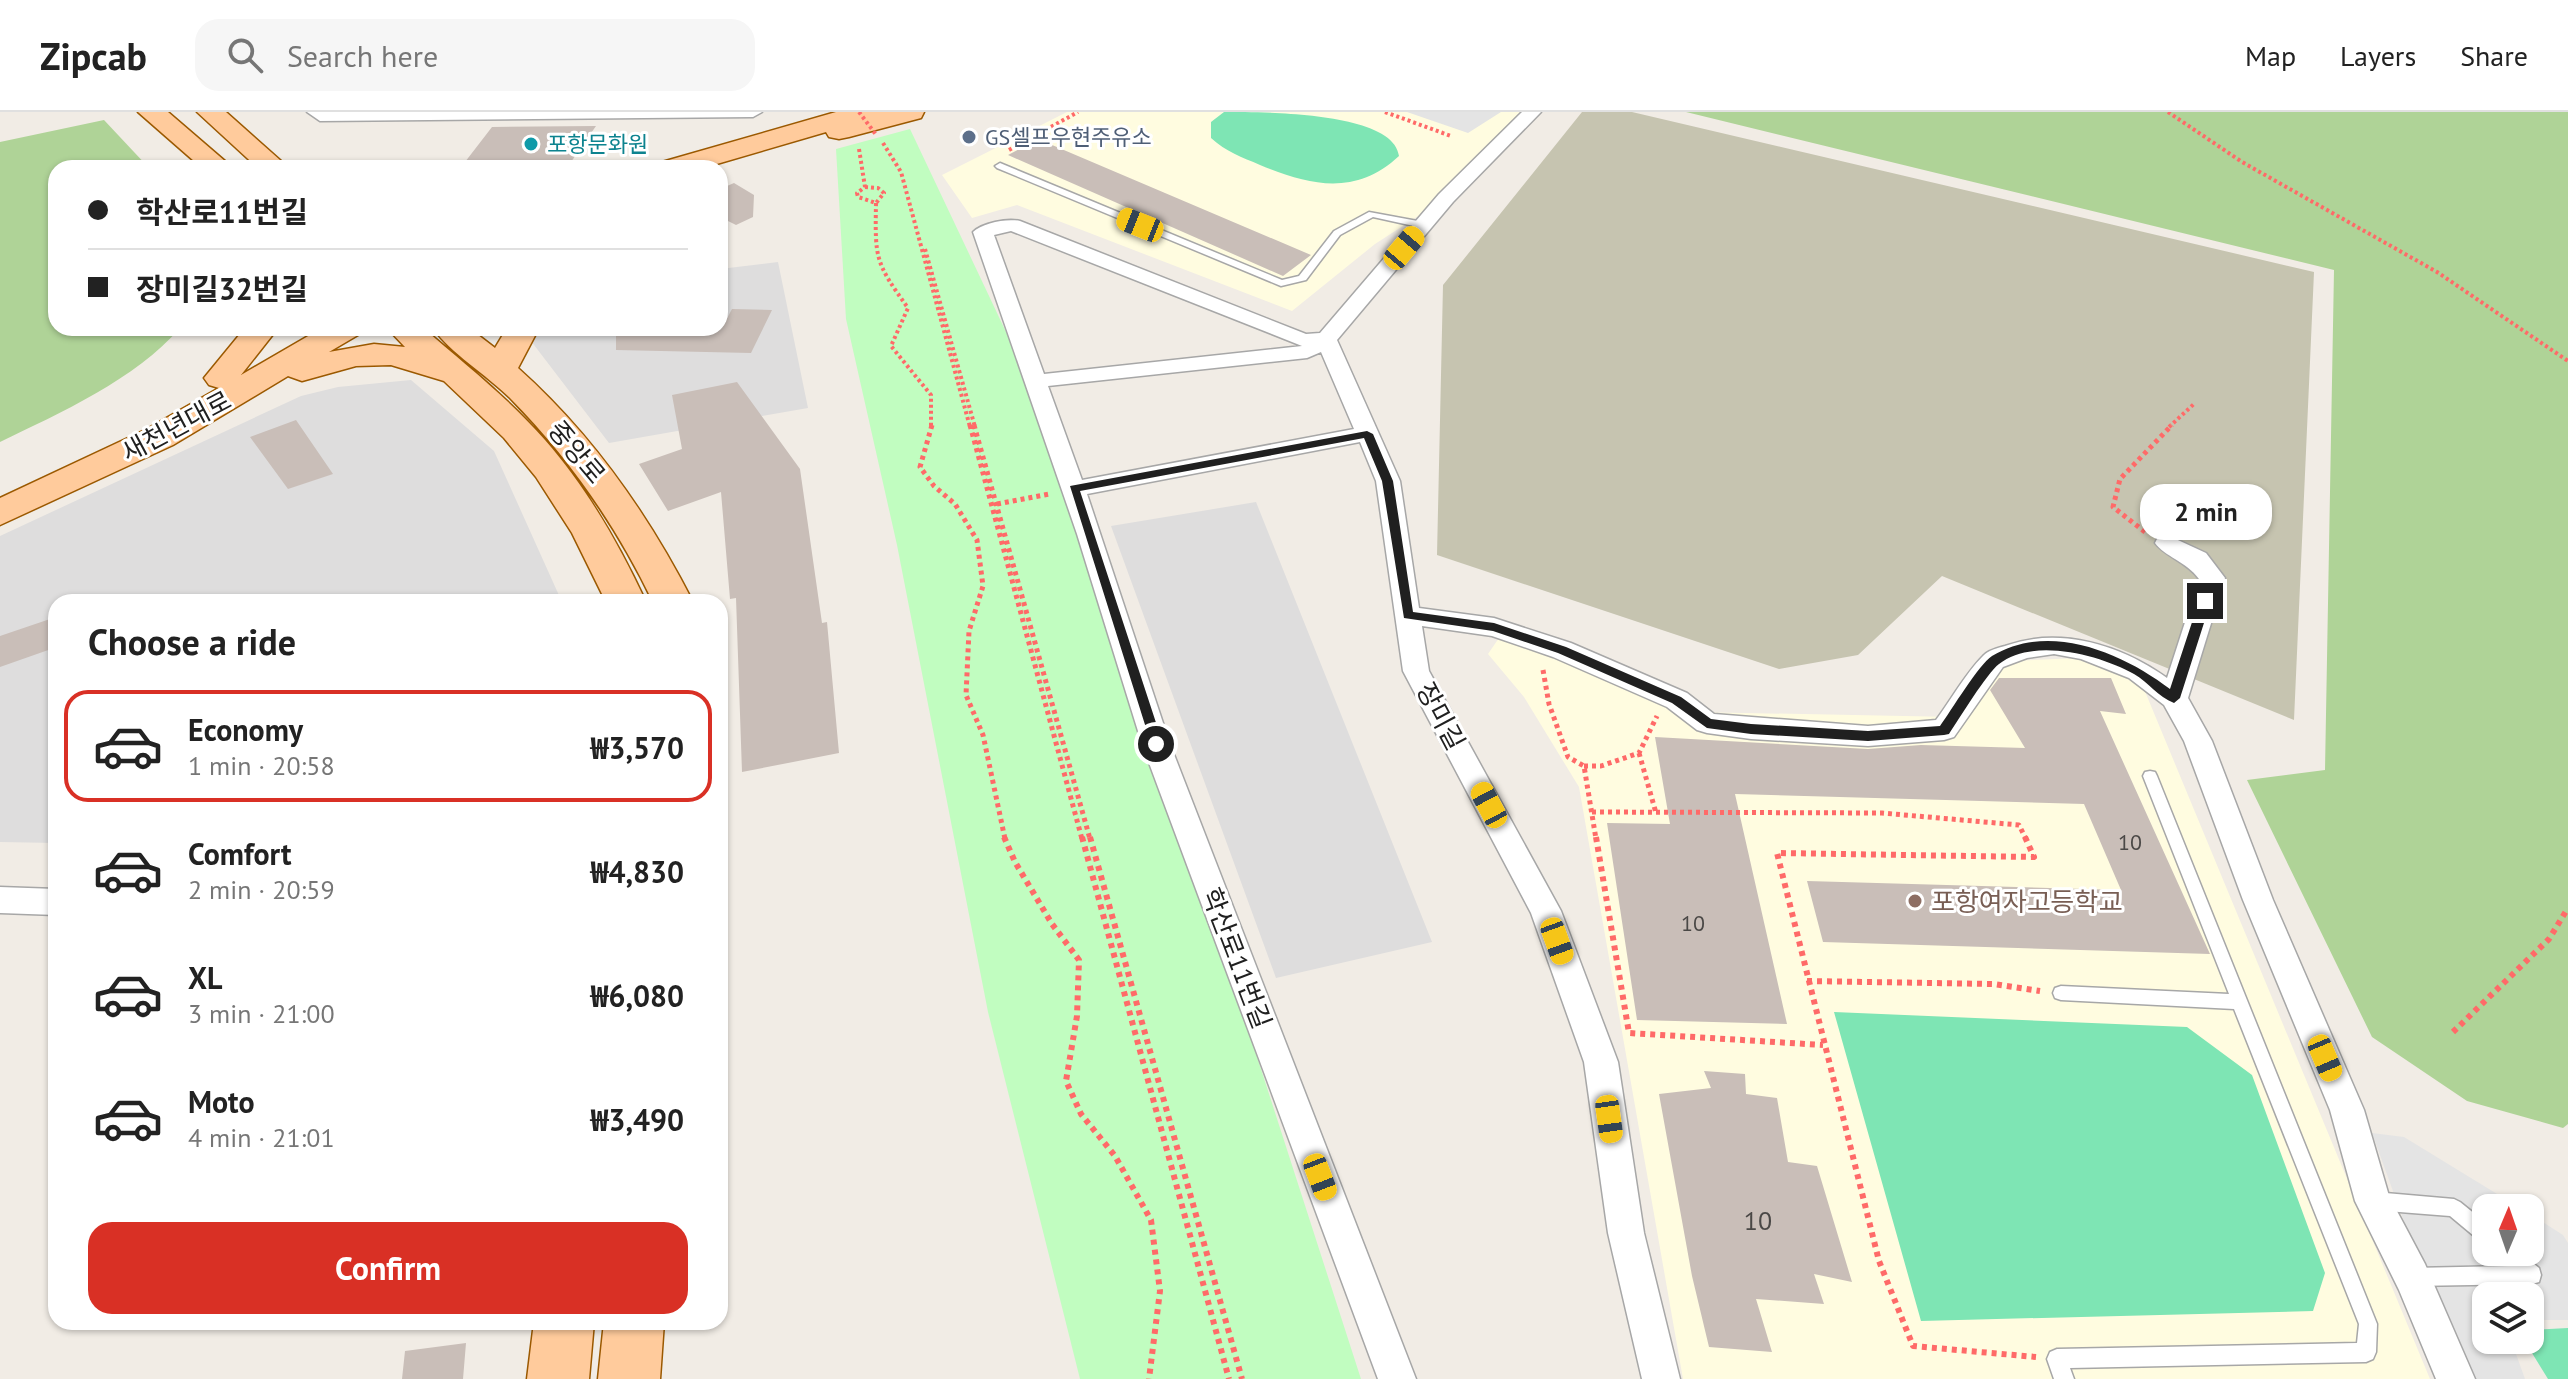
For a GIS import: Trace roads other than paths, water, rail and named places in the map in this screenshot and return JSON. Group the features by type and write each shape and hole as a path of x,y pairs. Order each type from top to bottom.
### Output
{"main road":[{"path":"151,112 209,160"},
{"path":"210,112 266,160"},
{"path":"728,165 911,112"},
{"path":"701,160 777,139 867,120"},
{"path":"225,388 257,336"},
{"name":"새천년대로","path":"0,513 160,437 289,336"},
{"name":"새천년대로","path":"0,491 131,433 330,336"},
{"name":"중앙로","path":"412,336 465,383 548,467 588,527 622,594"},
{"name":"중앙로","path":"459,336 501,368 568,435 615,497 653,559 669,594"},
{"path":"501,368 519,336"},
{"path":"225,388 373,354 422,359 465,383"},
{"path":"558,1379 563,1330"},
{"path":"629,1379 633,1330"}],"street":[{"path":"316,112 320,116 752,113 777,139"},
{"path":"1036,381 1307,352 1326,339 1423,225 1532,112"},
{"name":"학산로11번길","path":"1326,339 1304,340 1013,225 983,232 1089,534 1156,744 1397,1379"},
{"name":"장미길","path":"1326,339 1388,481 1416,671 1546,911 1601,1062 1626,1233 1661,1379"},
{"path":"1073,489 1367,434"},
{"path":"2167,543 2197,559 2212,578 2174,698"},
{"path":"1408,615 1494,627 1562,650 1677,700 1707,723 1751,729 1868,736 1944,730 1994,660 2024,649 2054,645 2085,650 2138,671 2174,698 2198,741 2258,900 2347,1110 2373,1201 2412,1277 2456,1379"},
{"path":"0,900 48,902"}],"lane":[{"path":"1000,166 1281,283 1302,278 1337,233 1372,214 1423,225"},
{"path":"2064,1379 2057,1359 2366,1352 2368,1324 2150,776"},
{"path":"2061,993 2239,1002"},
{"path":"2373,1201 2454,1208 2472,1223"},
{"path":"2412,1277 2532,1275 2521,1266"}],"place":[{"name":"GS셀프우현주유소","path":"969,137"},
{"name":"포항문화원","path":"531,144"},
{"name":"포항여자고등학교","path":"1915,901"}]}
